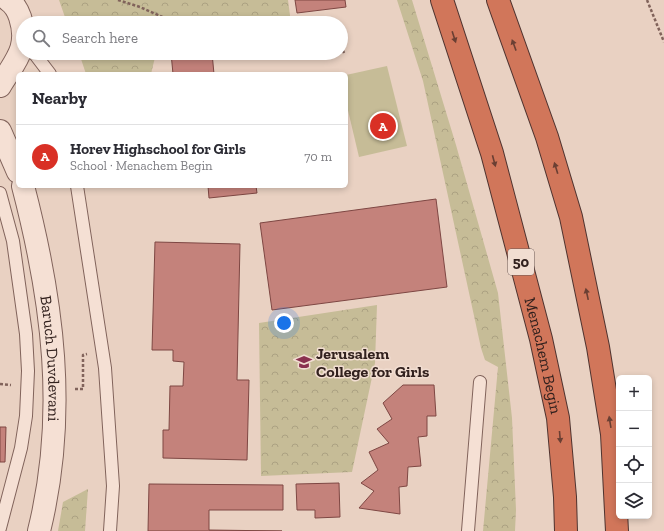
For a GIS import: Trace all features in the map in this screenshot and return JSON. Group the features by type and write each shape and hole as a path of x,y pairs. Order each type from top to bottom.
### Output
{"highway":[{"name":"Menachem Begin","path":"442,0 492,152 541,339 558,418 565,497 566,531"},
{"path":"498,0 547,137 571,217 598,347 612,434 617,531"}],"street":[{"path":"8,0 11,2 19,16"},
{"path":"3,78 17,60"},
{"path":"1,135 16,168"},
{"name":"Baruch Duvdevani","path":"24,188 36,234 45,280 51,323 55,389 56,412 52,455 46,503 39,531"}],"lane":[{"path":"39,60 48,72"},
{"path":"77,188 105,368 113,486 110,531"},
{"path":"0,193 13,241 26,334 28,371 26,416 21,448 0,528"},
{"path":"468,531 480,382"}],"path":[{"path":"118,0 140,7 160,16"},
{"path":"647,0 664,42"},
{"path":"55,389 83,388 83,355 103,352"}],"green space":[{"path":"59,0 288,0 290,16 65,16"},
{"path":"397,0 412,0 456,145 498,293 512,418 516,510 515,531 483,531 498,367 485,360 481,348 423,81"},
{"path":"81,60 154,60 151,72 85,72"},
{"path":"387,66 407,146 359,157 348,110 348,75"},
{"path":"377,305 375,363 352,472 261,476 259,323"},
{"path":"88,489 85,531 58,531 63,502"}],"building":[{"path":"295,0 345,0 346,7 297,13"},
{"path":"172,60 213,60 214,72 173,72"},
{"path":"208,188 256,188 257,193 209,198"},
{"path":"436,199 447,287 272,310 260,223"},
{"path":"155,242 240,244 237,380 249,380 247,460 163,458 163,430 169,430 170,386 183,386 184,362 173,361 173,350 152,350"},
{"path":"403,385 434,385 436,416 427,416 427,436 418,437 421,466 408,467 407,486 399,487 400,514 359,508 374,491 361,483 378,470 369,452 389,443 377,429 392,419 383,403"},
{"path":"0,427 6,427 5,462 0,462"},
{"path":"339,483 340,517 315,518 315,510 297,510 296,484"},
{"path":"149,484 283,485 283,510 209,510 209,530 282,531 148,531"}],"place":[{"name":"Horev Highschool for Girls","path":"383,126"},
{"name":"Jerusalem College for Girls","path":"304,362"}]}
